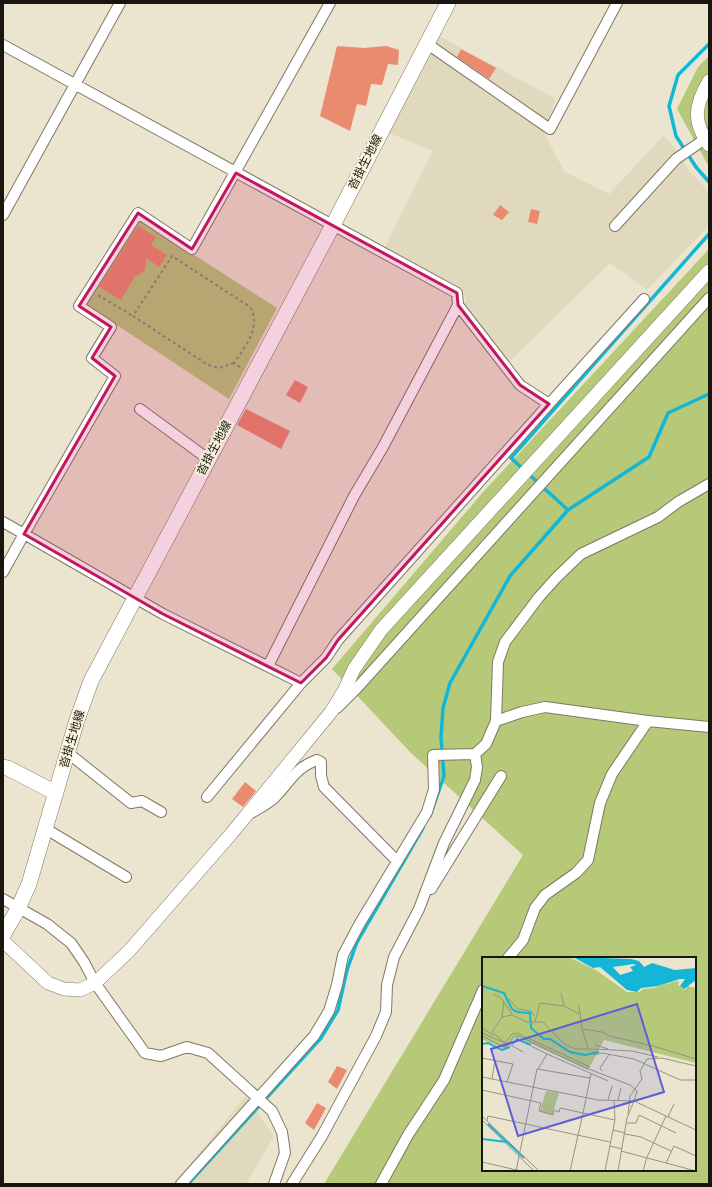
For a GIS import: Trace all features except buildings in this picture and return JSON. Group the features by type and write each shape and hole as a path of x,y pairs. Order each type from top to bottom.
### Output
{"main road":[{"name":"沓掛生地線","path":"3,935 18,909 29,884 91,681 448,3"},
{"path":"3,767 8,768 56,793"}],"street":[{"path":"3,215 120,3"},
{"path":"3,572 115,376 92,358 111,327 80,306 138,213 192,249 330,3"},
{"path":"426,43 550,129 615,4"},
{"path":"3,45 457,293 458,305 383,447 354,496 268,666"},
{"path":"615,226 676,159 707,142 698,128 697,109 700,96 709,81"},
{"path":"3,941 48,983 64,989 80,990 95,983 129,951 245,818 331,712 344,691 354,669 381,630 709,270"},
{"path":"331,712 341,705 357,688 709,298"},
{"path":"207,797 300,683 326,658 338,640 644,299"},
{"path":"458,305 520,385 549,404"},
{"path":"140,410 208,459"},
{"path":"181,1184 257,1097 294,1059 318,1030 329,1011 337,984 343,955 427,812 434,789 434,755 475,754 486,744 496,721 498,662 505,642 557,576 581,554 658,517 678,502 709,484"},
{"path":"3,522 134,598 300,683"},
{"path":"496,721 522,712 545,707 648,721 709,727"},
{"path":"509,957 523,940 535,908 545,895 576,873 588,860 600,803 612,774 648,721"},
{"path":"68,753 131,803 142,801 161,812"},
{"path":"419,909 444,843 475,780 477,767 475,754"},
{"path":"245,818 272,799 291,776 306,764 317,760 321,762 320,776 324,787 397,861"},
{"path":"292,1184 322,1136 376,1036 386,1012 387,985 394,957 419,909 501,776"},
{"path":"46,830 126,877"},
{"path":"3,899 18,909 47,924 70,943 84,962 95,983 145,1053 161,1056 187,1047 208,1053 272,1111 282,1132 285,1153 274,1184"},
{"path":"381,1184 408,1135 444,1080 482,992"}],"path":[{"path":"97,294 208,365 219,368 234,363 251,336 255,324 255,315 250,307 239,298 172,256 133,316"},
{"path":"234,363 253,375"}],"highlighted area":[{"path":"236,173 457,293 458,305 520,385 549,404 338,640 326,658 301,683 163,614 24,534 115,376 92,358 111,327 79,306 138,213 192,249"}],"shaded area":[{"path":"439,36 556,99 543,131 564,171 609,194 664,135 677,151 688,169 709,192 709,226 647,290 610,263 509,362 465,306 465,294 458,287 385,247 433,151 389,133"},
{"path":"246,1096 274,1136 246,1184 174,1184"}],"green space":[{"path":"709,56 709,167 677,109 698,67"},
{"path":"138,219 277,308 229,399 85,304"},
{"path":"709,249 709,1184 324,1184 523,855 410,752 332,669 484,491"}],"waterway":[{"path":"709,44 678,75 669,106 676,136 696,167 709,182"},
{"path":"568,510 511,458 709,234"},
{"path":"430,816 444,776 441,737 443,708 450,683 510,576 568,510 649,457 668,413 709,394"},
{"path":"188,1184 321,1038 338,1010 347,970 357,942 423,828"}]}
